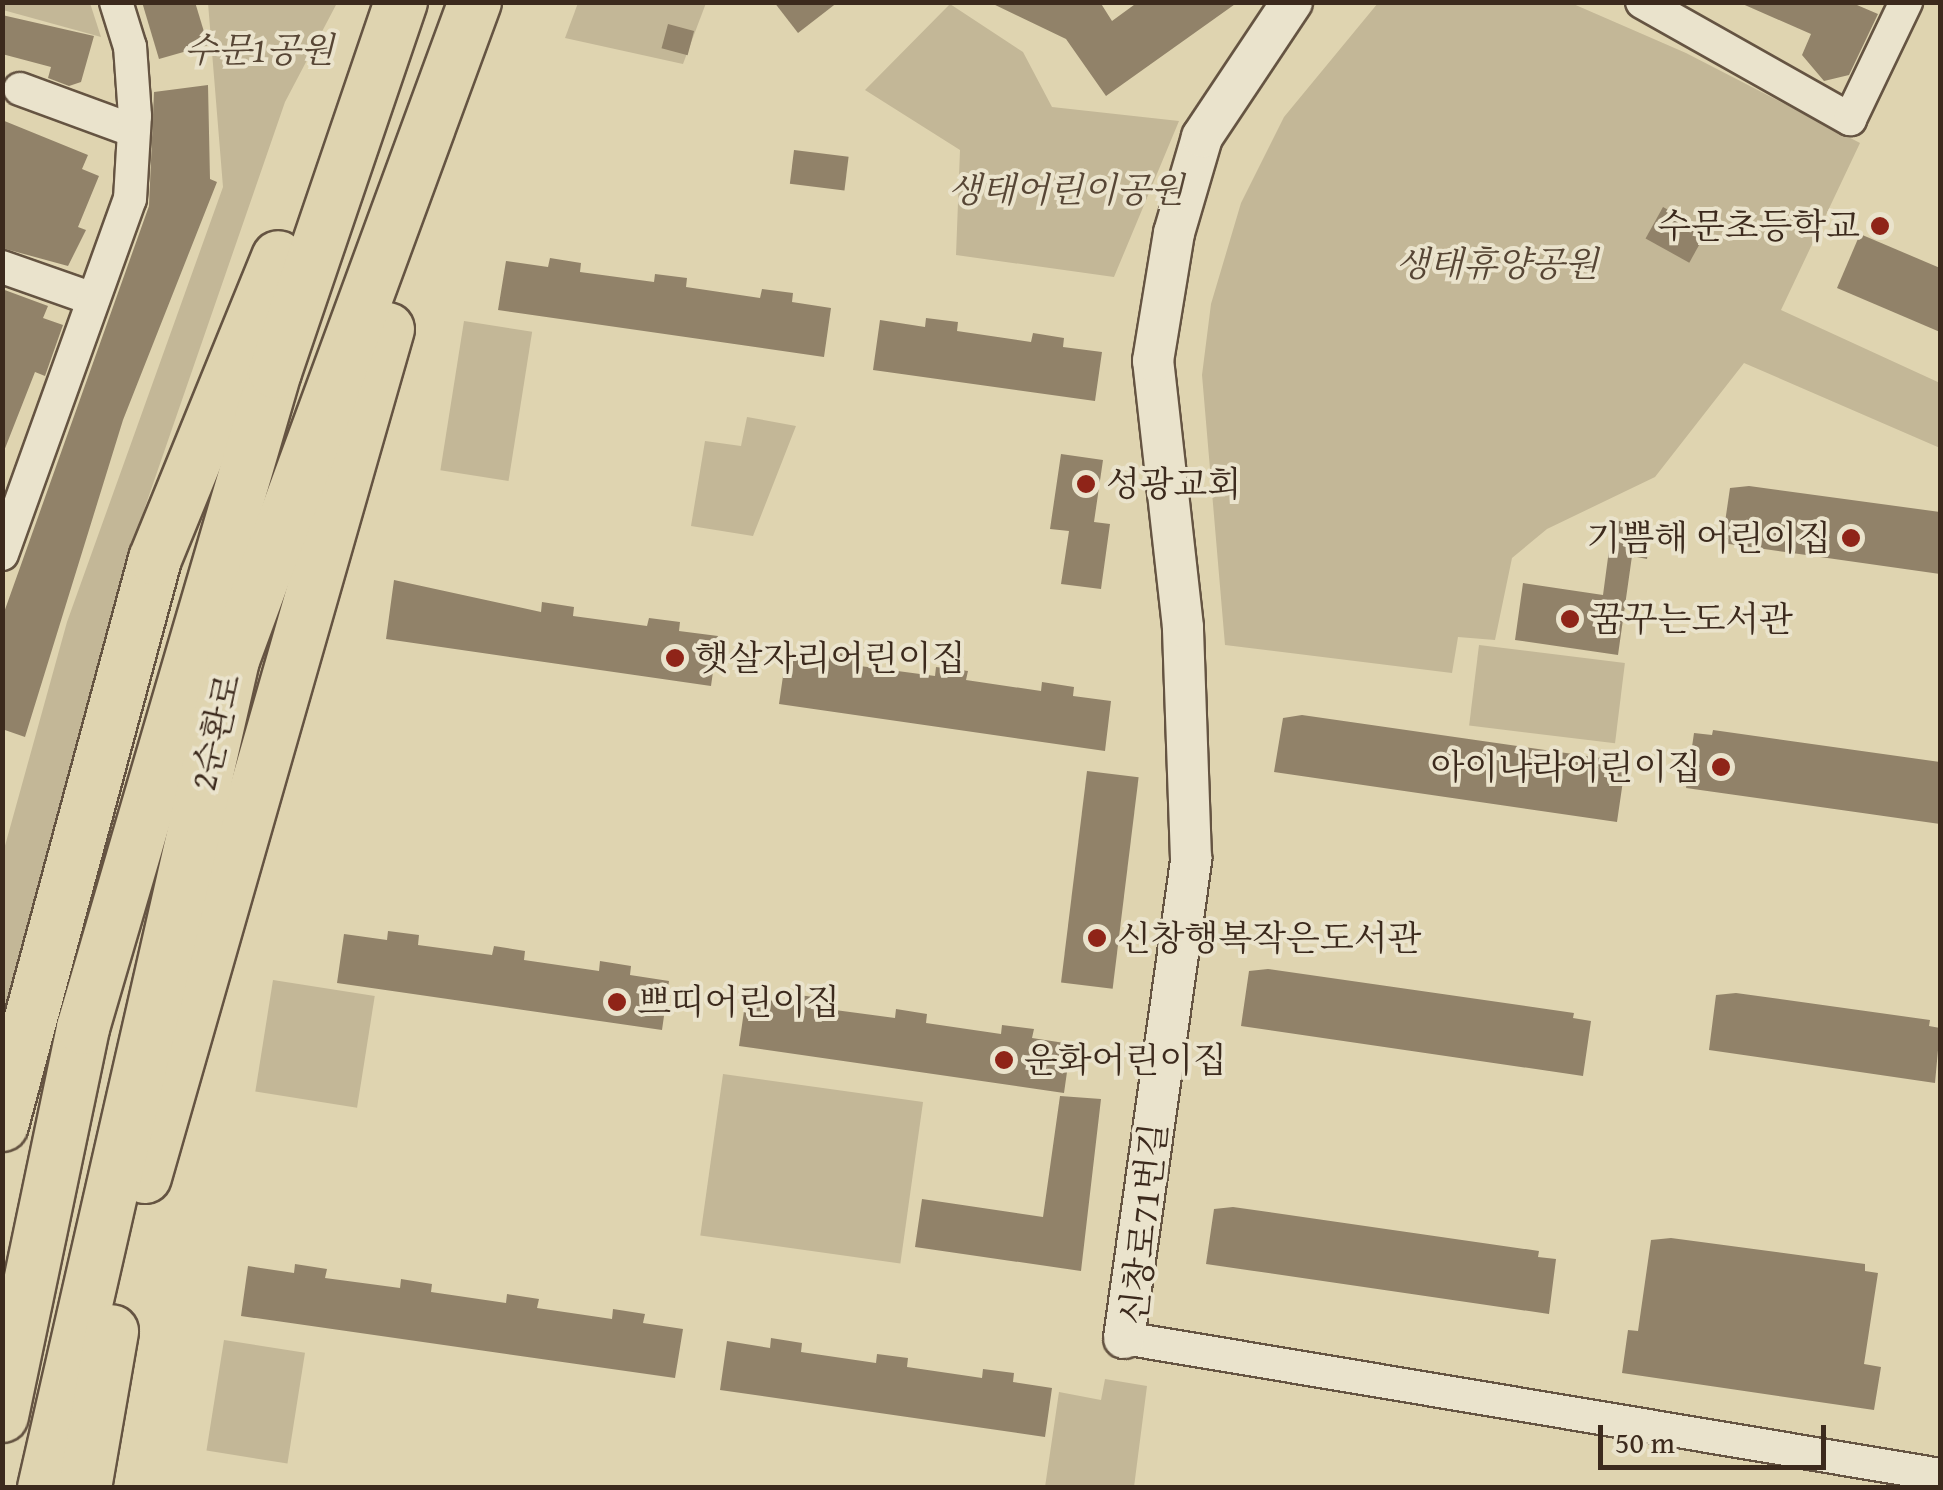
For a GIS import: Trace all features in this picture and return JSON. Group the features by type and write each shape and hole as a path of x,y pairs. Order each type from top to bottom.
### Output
{"highway":[{"path":"2,1125 155,559 325,134 399,2"},
{"name":"2순환로","path":"2,1416 83,1028 274,372 399,2"},
{"path":"84,1488 130,1226 408,256 469,14"},
{"name":"2순환로","path":"44,1488 233,660 469,14"}],"street":[{"path":"2,554 90,298 130,199 134,131 130,47 116,2"},
{"name":"신창로71번길","path":"1292,2 1202,136 1164,294 1153,361 1183,627 1191,859 1124,1338 1940,1475"},
{"path":"1642,2 1850,119 1906,2"},
{"path":"20,89 134,131"},
{"path":"2,267 90,298"}],"green space":[{"path":"2,3 90,3 101,37 3,10"},
{"name":"수문1공원","path":"208,3 337,3 285,102 145,507 3,1014 3,853 67,622 223,187"},
{"path":"578,3 706,3 683,64 565,38"},
{"name":"생태휴양공원","path":"1378,3 1571,3 1686,53 1860,143 1781,310 1940,383 1940,448 1744,363 1655,477 1547,529 1512,558 1495,640 1458,637 1452,673 1225,645 1202,375 1211,304 1241,203 1284,117"},
{"name":"생태어린이공원","path":"950,4 1023,52 1052,107 1179,121 1114,277 956,255 960,150 865,90"},
{"path":"464,321 532,332 509,481 440,470"},
{"path":"747,417 796,426 753,536 691,526 705,441 741,446"},
{"path":"1479,645 1625,663 1615,743 1469,725"},
{"path":"273,980 375,996 357,1108 255,1092"},
{"path":"723,1074 923,1102 900,1264 700,1235"},
{"path":"224,1340 305,1353 287,1463 206,1451"},
{"path":"1105,1379 1147,1386 1134,1487 1045,1487 1059,1392 1101,1400"}],"building":[{"path":"142,2 195,2 208,45 159,59"},
{"path":"774,2 838,2 798,33"},
{"path":"989,2 1100,2 1112,21 1138,2 1238,2 1106,96 1066,39"},
{"path":"1738,2 1850,2 1878,14 1849,75 1824,81 1802,55 1811,34"},
{"path":"2,15 94,36 81,82 69,86 48,78 51,67 2,54"},
{"path":"668,24 694,31 688,55 662,48"},
{"path":"208,85 210,179 217,182 123,420 25,737 2,729 2,618 149,206 154,92"},
{"path":"2,120 88,155 82,169 99,176 78,227 86,230 68,266 2,248"},
{"path":"794,150 849,157 844,190 790,184"},
{"path":"1663,207 1707,231 1689,263 1646,238"},
{"path":"1860,234 1940,268 1940,332 1837,288"},
{"path":"550,258 581,263 580,272 654,282 655,274 687,278 686,287 760,298 762,289 793,293 792,302 831,308 824,357 498,310 506,261 548,267"},
{"path":"2,289 48,306 43,318 63,325 45,376 35,372 4,451"},
{"path":"926,318 958,322 957,331 1031,342 1033,333 1064,338 1063,347 1102,352 1095,401 873,370 880,320 925,327"},
{"path":"1061,454 1103,460 1094,522 1110,524 1101,589 1061,584 1069,531 1050,529"},
{"path":"1749,486 1940,512 1940,574 1722,543 1730,488"},
{"name":"꿈꾸는도서관","path":"1613,520 1652,526 1647,559 1632,556 1618,655 1515,640 1523,583 1603,595"},
{"path":"394,580 541,612 542,602 574,607 573,616 647,626 649,618 680,622 679,631 718,636 711,686 386,639"},
{"path":"830,652 862,656 860,666 935,676 936,667 968,671 966,680 1041,691 1042,682 1074,687 1073,696 1111,701 1105,751 779,704 786,655 829,661"},
{"path":"1302,715 1608,759 1607,764 1625,767 1617,822 1274,772 1283,718"},
{"path":"1713,730 1940,762 1940,824 1686,788 1694,733 1712,735"},
{"path":"1087,771 1139,777 1113,989 1061,982"},
{"path":"388,931 419,935 418,945 492,955 494,946 525,951 524,960 599,971 600,961 631,966 630,975 669,981 662,1030 337,983 344,934 387,940"},
{"path":"1268,969 1574,1013 1573,1018 1591,1021 1583,1076 1241,1026 1249,971"},
{"path":"1736,993 1930,1020 1929,1026 1940,1028 1935,1083 1709,1050 1716,995"},
{"path":"790,994 822,998 820,1008 895,1018 896,1009 927,1014 926,1023 1001,1034 1002,1025 1034,1029 1032,1038 1071,1044 1064,1093 739,1046 746,997 789,1003"},
{"path":"1060,1096 1101,1099 1081,1271 915,1247 922,1199 1043,1217"},
{"path":"1233,1207 1539,1251 1538,1257 1556,1259 1549,1314 1206,1264 1214,1209"},
{"path":"1671,1238 1865,1264 1865,1271 1878,1273 1864,1364 1881,1367 1874,1410 1622,1373 1628,1330 1638,1331 1651,1240"},
{"path":"295,1264 327,1269 325,1278 400,1288 401,1279 432,1284 431,1292 506,1303 507,1294 539,1299 537,1308 612,1319 613,1309 645,1314 643,1323 683,1329 675,1378 241,1316 248,1266 294,1273"},
{"path":"771,1338 802,1343 801,1352 876,1363 877,1354 908,1358 907,1367 982,1378 983,1369 1014,1373 1013,1382 1052,1388 1045,1437 720,1390 727,1341 770,1348"}],"place":[{"name":"수문초등학교","path":"1880,226"},
{"name":"성광교회","path":"1086,484"},
{"name":"기쁨해 어린이집","path":"1851,538"},
{"name":"꿈꾸는도서관","path":"1570,619"},
{"name":"햇살자리어린이집","path":"675,658"},
{"name":"아이나라어린이집","path":"1721,767"},
{"name":"신창행복작은도서관","path":"1097,938"},
{"name":"쁘띠어린이집","path":"617,1002"},
{"name":"운화어린이집","path":"1004,1060"}]}
